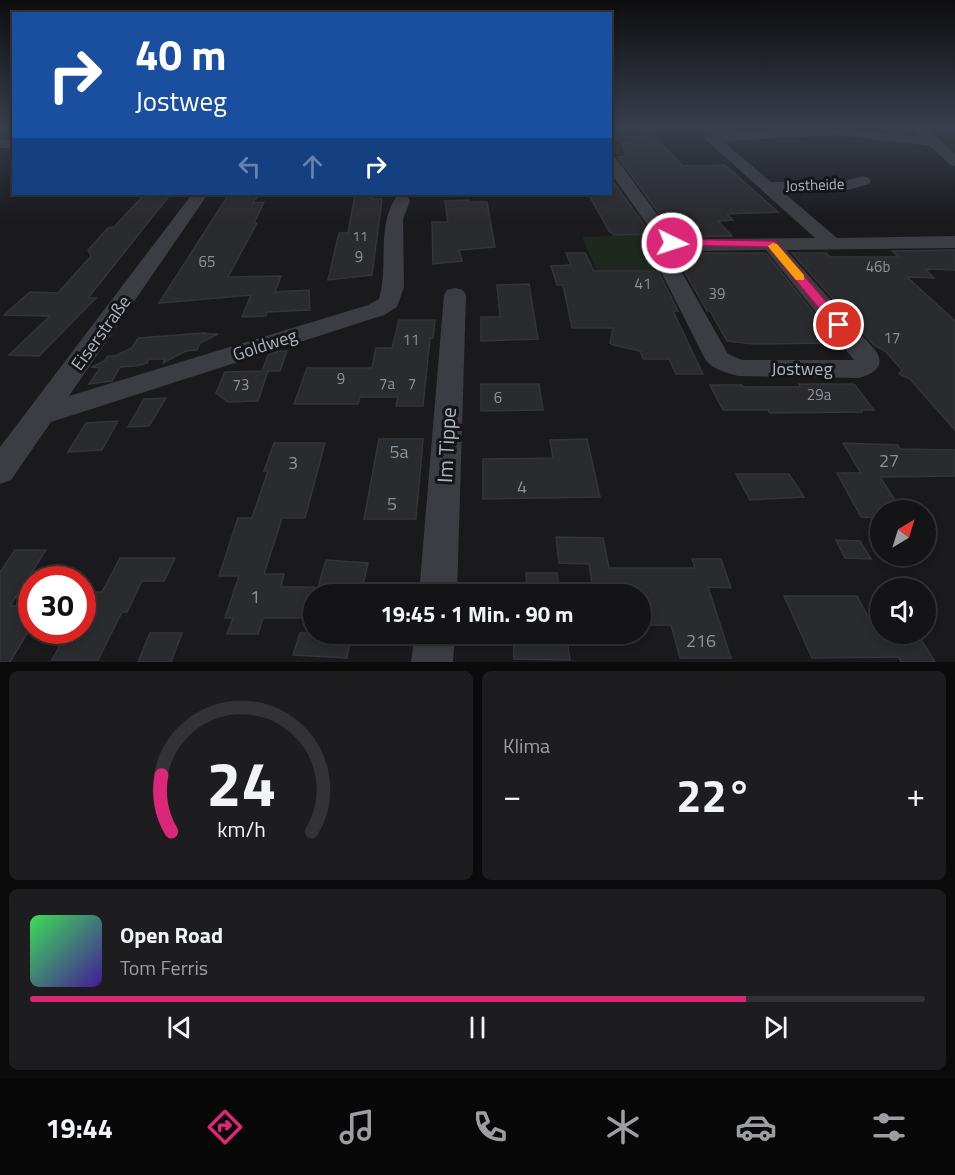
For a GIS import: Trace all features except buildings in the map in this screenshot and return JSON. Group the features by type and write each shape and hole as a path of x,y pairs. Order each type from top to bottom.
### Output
{"street":[{"name":"Jostheide","path":"735,159 832,243"},
{"path":"612,163 664,237 672,243 955,242"},
{"name":"Jostheide","path":"767,187 844,186 863,181"},
{"name":"Eiserstraße","path":"0,471 199,195"},
{"name":"Goldweg","path":"41,415 390,302 393,287 394,219 402,201"},
{"name":"Jostweg","path":"672,243 661,252 718,359 738,368 859,369 867,365 867,357 771,244"},
{"name":"Im Tippe","path":"439,584 455,295"},
{"path":"432,662 434,644"}],"shaded area":[{"path":"654,234 660,242 651,250 661,271 597,271 582,237"}],"slow traffic":[{"path":"773,246 800,278"}],"route":[{"path":"672,243 771,244 839,325"}]}
